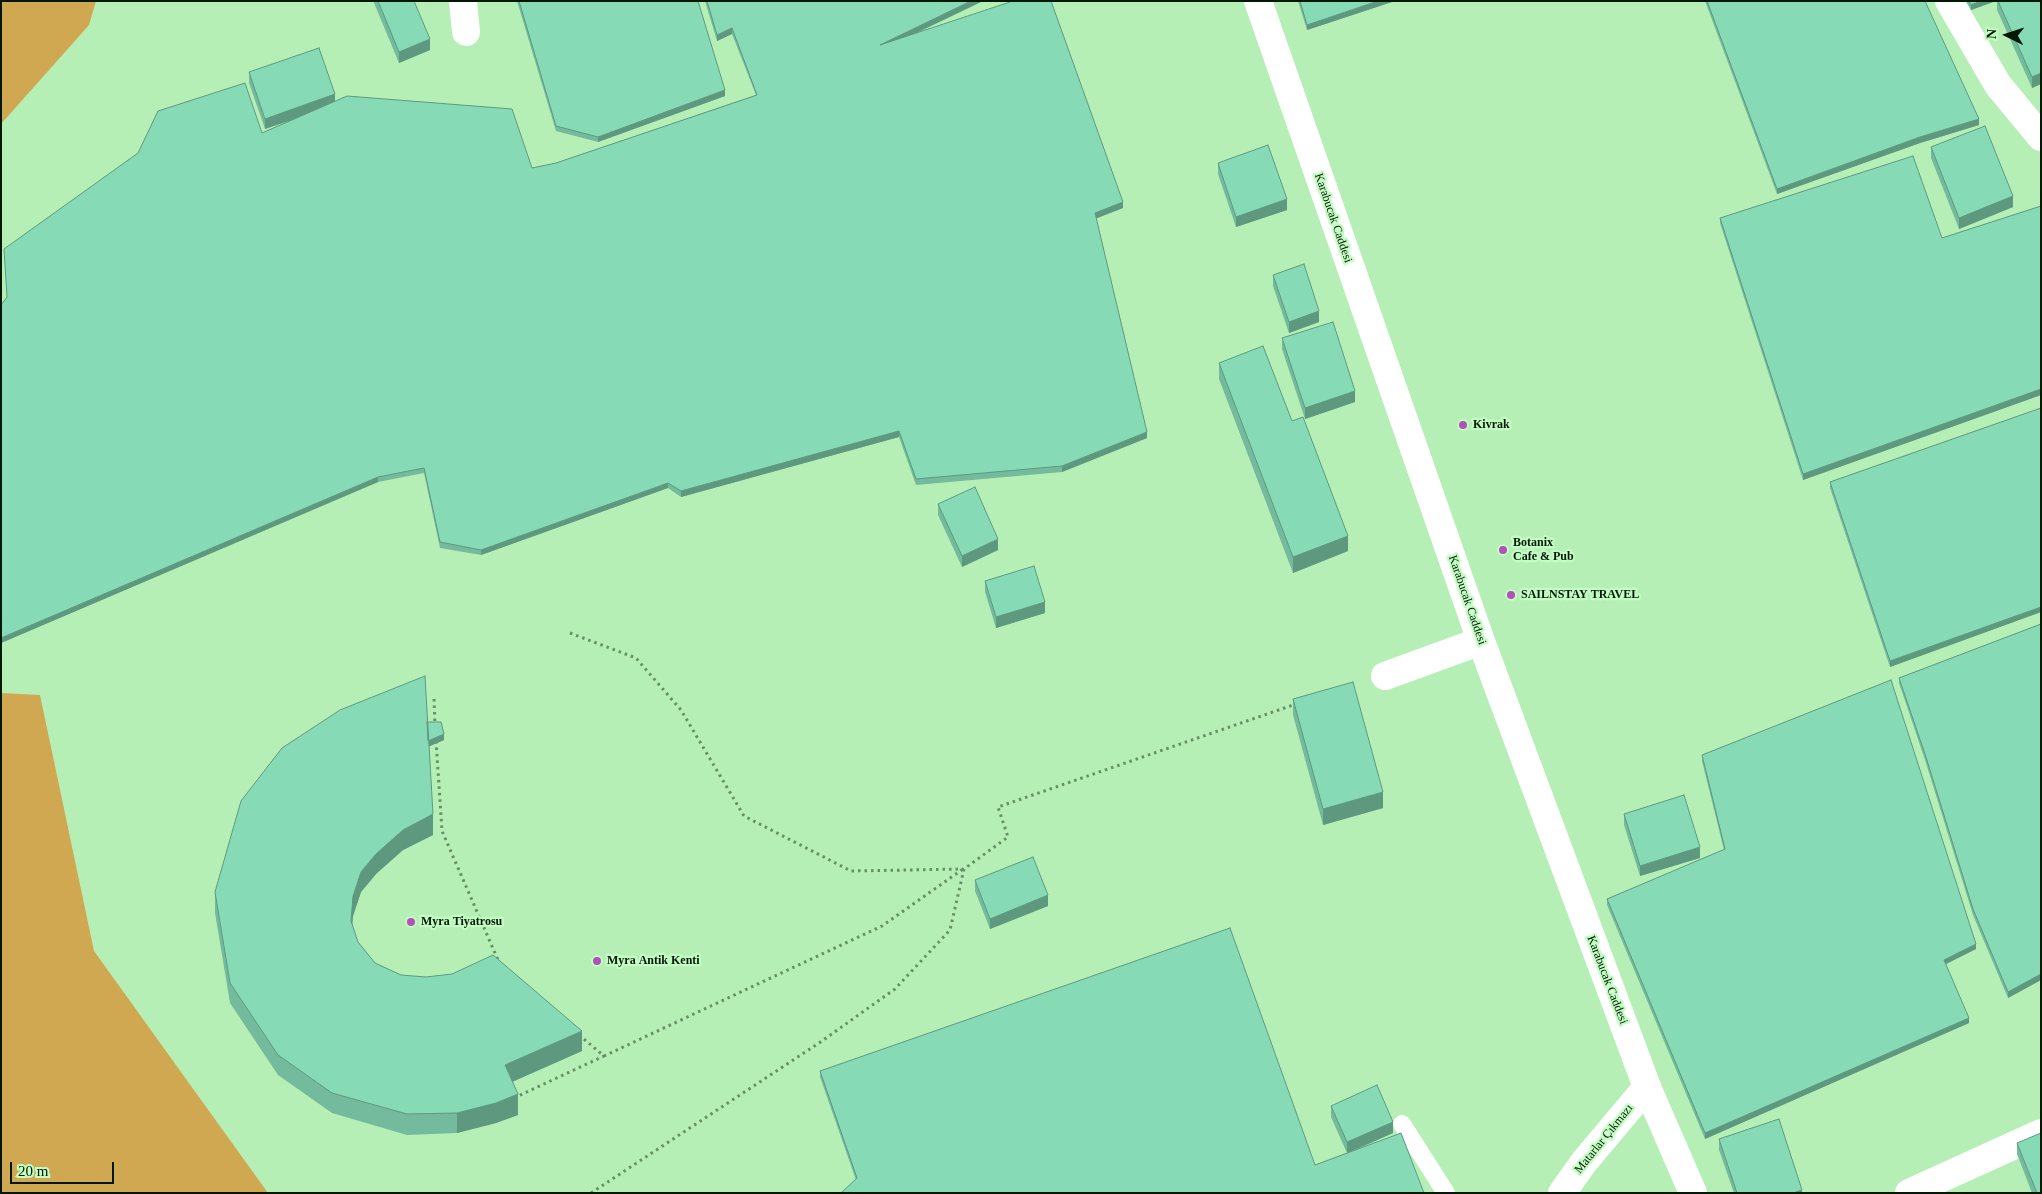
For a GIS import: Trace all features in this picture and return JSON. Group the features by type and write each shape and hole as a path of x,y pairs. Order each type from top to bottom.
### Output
{"street":[{"path":"463,1 466,32"},
{"name":"Karabucak Caddesi","path":"1258,1 1481,641 1647,1087 1692,1193"},
{"path":"1949,1 1998,85 2041,137"},
{"path":"1384,676 1481,641"},
{"name":"Matarlar Çıkmazı","path":"1562,1193 1584,1162 1647,1087"},
{"path":"1909,1193 2041,1133"}],"lane":[{"path":"1402,1124 1446,1193"}],"path":[{"path":"570,633 636,658 681,710 744,816 851,870 964,869"},
{"path":"434,699 436,727"},
{"path":"511,1100 882,926 1008,837 998,807 1299,702"},
{"path":"436,737 442,831 502,968"},
{"path":"592,1193 819,1043 894,989 950,930 964,869"},
{"path":"575,1031 604,1056"}],"shaded area":[{"path":"1,1 96,1 89,25 1,124"},
{"path":"1,693 40,695 94,951 268,1193 1,1193"}],"building":[{"path":"378,1 414,1 430,39 399,52"},
{"path":"519,1 698,1 725,90 598,137 556,126"},
{"path":"707,1 971,1 880,45 1013,1 1051,1 1123,202 1095,213 1147,432 1062,466 916,479 899,431 681,491 668,483 481,550 440,542 424,468 378,477 1,638 1,305 7,297 4,249 138,153 158,111 245,83 262,133 347,96 512,109 532,168 556,163 757,95 732,28 717,35"},
{"path":"1300,1 1378,1 1307,25"},
{"path":"1707,1 1925,1 1979,119 1920,137 1777,189"},
{"path":"1969,1 1981,1 1971,5"},
{"path":"1998,1 2041,1 2041,73 2032,77"},
{"path":"319,48 335,94 265,119 249,72"},
{"path":"1985,126 2013,196 1959,218 1931,147"},
{"path":"1268,145 1287,199 1236,217 1218,163"},
{"path":"1913,156 1942,238 2041,206 2041,389 1803,474 1720,218"},
{"path":"1304,264 1319,311 1289,322 1273,275"},
{"path":"1333,322 1355,391 1305,408 1282,338"},
{"path":"1263,346 1292,421 1303,417 1348,536 1293,557 1219,363"},
{"path":"2041,408 2041,607 1890,661 1830,482"},
{"path":"975,487 998,539 962,556 938,504"},
{"path":"1034,566 1045,602 996,617 985,581"},
{"path":"2041,624 2041,974 2008,992 1973,909 1926,757 1899,678"},
{"path":"425,676 433,814 403,830 376,854 361,872 353,896 351,921 358,942 375,963 401,975 426,977 452,974 493,955 582,1031 505,1065 518,1094 496,1103 457,1113 407,1114 332,1093 278,1055 230,983 215,892 241,801 282,748 340,710"},
{"path":"1891,680 1976,944 1944,960 1969,1018 1705,1133 1607,899 1725,849 1702,755"},
{"path":"1353,682 1383,792 1323,809 1293,699"},
{"path":"427,722 441,722 444,734 428,741"},
{"path":"1684,795 1700,847 1640,866 1624,814"},
{"path":"1033,857 1048,895 990,919 975,880"},
{"path":"1230,928 1315,1165 1401,1133 1424,1193 841,1193 857,1178 820,1071"},
{"path":"1377,1085 1393,1122 1347,1142 1331,1106"},
{"path":"1779,1119 1802,1190 1793,1193 1737,1193 1719,1139"},
{"path":"2041,1133 2041,1193 2037,1193 2017,1143"}],"place":[{"name":"Kivrak","path":"1463,425"},
{"name":"Botanix Cafe & Pub","path":"1503,550"},
{"name":"SAILNSTAY TRAVEL","path":"1511,595"},
{"name":"Myra Tiyatrosu","path":"411,922"},
{"name":"Myra Antik Kenti","path":"597,961"}]}
